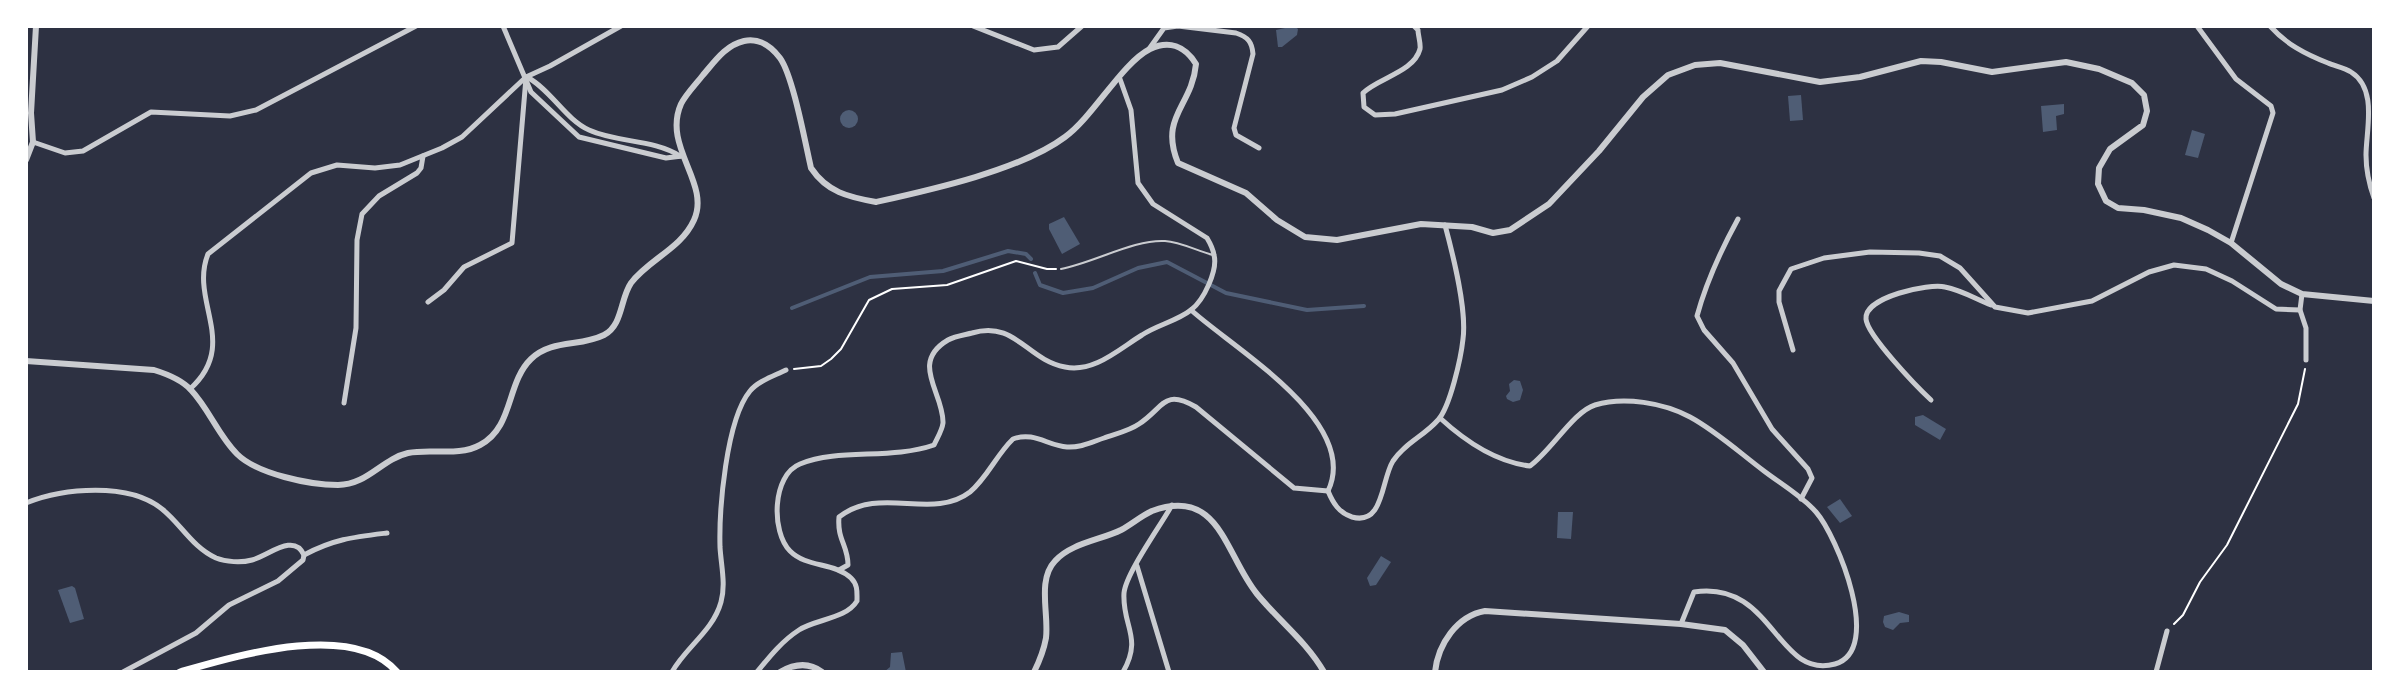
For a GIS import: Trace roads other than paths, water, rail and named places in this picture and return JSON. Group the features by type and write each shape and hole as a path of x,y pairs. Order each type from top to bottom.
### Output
{"main road":[{"path":"180,672 255,651 290,646 356,648 390,663 397,672"}],"street":[{"path":"26,160 33,142 31,113 36,26"},
{"path":"33,142 65,153 83,151 151,112 230,116 256,110 416,26"},
{"path":"503,26 531,92 585,141 666,158 682,156"},
{"path":"190,389 203,377 214,345 212,319 202,286 203,267 208,254 311,173 337,165 375,168 400,165 423,156 462,137 526,77 621,26"},
{"path":"973,26 1034,50 1058,47 1082,26"},
{"path":"26,361 154,370 190,389 236,454 252,466 287,478 337,485 353,484 391,459 411,452 458,451 480,445 497,430 510,407 521,372 530,360 544,348 569,341 595,339 608,333 616,322 628,288 679,242 696,218 697,193 682,156 676,122 682,102 724,51 747,40 764,42 781,59 811,168 821,182 839,193 876,202 1019,163 1066,137 1148,50 1164,28 1178,26 1236,33 1252,43 1253,54 1234,128 1236,135 1259,148"},
{"path":"1414,26 1418,30 1420,49 1409,66 1371,85 1363,93 1364,107 1375,115 1395,114 1502,90 1532,77 1557,61 1588,26"},
{"path":"2197,26 2236,79 2271,106 2273,113 2231,243"},
{"path":"2270,26 2303,53 2353,73 2363,86 2369,106 2368,181 2374,198"},
{"path":"1148,50 1168,44 1181,48 1196,64 1194,80 1172,121 1171,145 1178,163 1246,193 1277,220 1305,237 1337,240 1400,227 1445,224 1493,233 1510,230 1549,204 1599,151 1643,97 1668,75 1695,65 1720,63 1820,82 1860,77 1921,61 1992,72 2066,62 2105,71 2132,83 2144,95 2147,111 2143,125 2110,149 2099,168 2098,184 2106,201 2118,208 2181,218 2231,243 2281,284 2302,294 2374,301"},
{"path":"526,77 539,83 584,128 667,148 682,156"},
{"path":"428,302 444,290 464,267 512,243 526,77"},
{"path":"757,672 781,644 801,628 853,607 857,601 857,588 852,579 839,570 804,561 789,550 781,537 776,504 781,482 794,466 820,459 915,452 934,445 943,427 929,369 932,356 950,339 985,329 999,330 1017,339 1042,359 1076,368 1109,358 1144,333 1194,307 1207,287 1215,255 1207,238 1153,204 1138,183 1131,110 1120,79"},
{"path":"344,403 356,328 357,240 362,214 379,196 417,173 423,156"},
{"path":"1738,219 1705,287 1697,316 1704,330 1733,363 1772,429 1808,469 1812,478 1801,499"},
{"path":"1194,307 1298,399 1317,423 1331,446 1335,461 1335,477 1328,491 1333,504 1346,515 1360,519 1371,515 1379,504 1391,464 1403,448 1440,418 1463,340 1464,317 1445,224"},
{"path":"1793,350 1779,302 1779,291 1791,269 1824,258 1870,252 1940,256 1960,268 1995,307"},
{"path":"1931,400 1884,349 1865,321 1875,302 1928,285 1946,287 1995,307 2028,313 2092,301 2149,272 2174,265 2206,269 2232,281 2276,309 2300,310"},
{"path":"2302,294 2300,310 2306,328 2306,360"},
{"path":"672,672 709,628 721,602 724,579 720,546 722,480 741,403 752,388 786,370"},
{"path":"839,570 848,565 848,555 838,532 839,517 848,510 883,501 928,504 952,501 970,491 1013,439 1029,436 1065,447 1081,447 1138,425 1166,400 1174,398 1196,407 1294,488 1328,491"},
{"path":"1440,418 1472,444 1514,464 1530,466 1545,456 1584,410 1616,401 1646,403 1689,416 1816,512 1831,534 1853,595 1859,626 1853,649 1837,663 1813,666 1791,652 1754,607 1732,594 1707,590 1694,592 1681,624"},
{"path":"26,503 69,491 125,493 142,497 161,508 197,546 218,559 240,562 255,560 288,545 297,545 304,555"},
{"path":"1123,672 1131,659 1133,642 1124,592 1173,505"},
{"path":"1034,672 1046,638 1045,582 1054,561 1071,550 1121,530 1146,514 1173,505 1185,505 1212,519 1255,591 1299,637 1324,672"},
{"path":"123,672 196,633 229,605 278,581 303,560 304,555 344,537 387,533"},
{"path":"1137,565 1169,672"},
{"path":"1435,672 1446,640 1460,622 1471,614 1485,611 1681,624 1725,630 1743,645 1764,672"},
{"path":"2156,672 2167,631"},
{"path":"780,672 801,664 822,672"}],"lane":[{"path":"1061,269 1153,241 1168,241 1215,255"}],"water":[{"path":"1294,26 1298,29 1297,35 1278,47 1276,30"},
{"path":"1801,95 1803,120 1790,121 1788,96"},
{"path":"2064,104 2064,114 2056,116 2057,130 2043,132 2041,106"},
{"path":"845,110 853,110 858,119 856,126 845,128 840,123 840,115"},
{"path":"2192,130 2205,134 2198,158 2185,155"},
{"path":"1064,217 1080,244 1062,254 1049,224"},
{"path":"1514,380 1520,381 1523,390 1520,400 1513,402 1506,396 1510,391 1509,384"},
{"path":"1923,415 1946,429 1940,440 1915,425 1915,417"},
{"path":"1840,499 1852,516 1840,523 1827,507"},
{"path":"1558,512 1573,512 1571,539 1557,538"},
{"path":"1381,556 1391,562 1376,585 1370,586 1367,578"},
{"path":"72,586 84,619 70,623 58,590"},
{"path":"1899,612 1909,615 1909,622 1900,623 1893,630 1885,627 1884,616"},
{"path":"902,652 906,672 884,672 890,667 891,653"}],"waterway":[{"path":"792,308 870,277 943,271 1008,251 1026,254 1031,259"},
{"path":"1035,273 1040,285 1063,293 1093,288 1138,268 1167,262 1226,293 1307,310 1364,306"}]}
